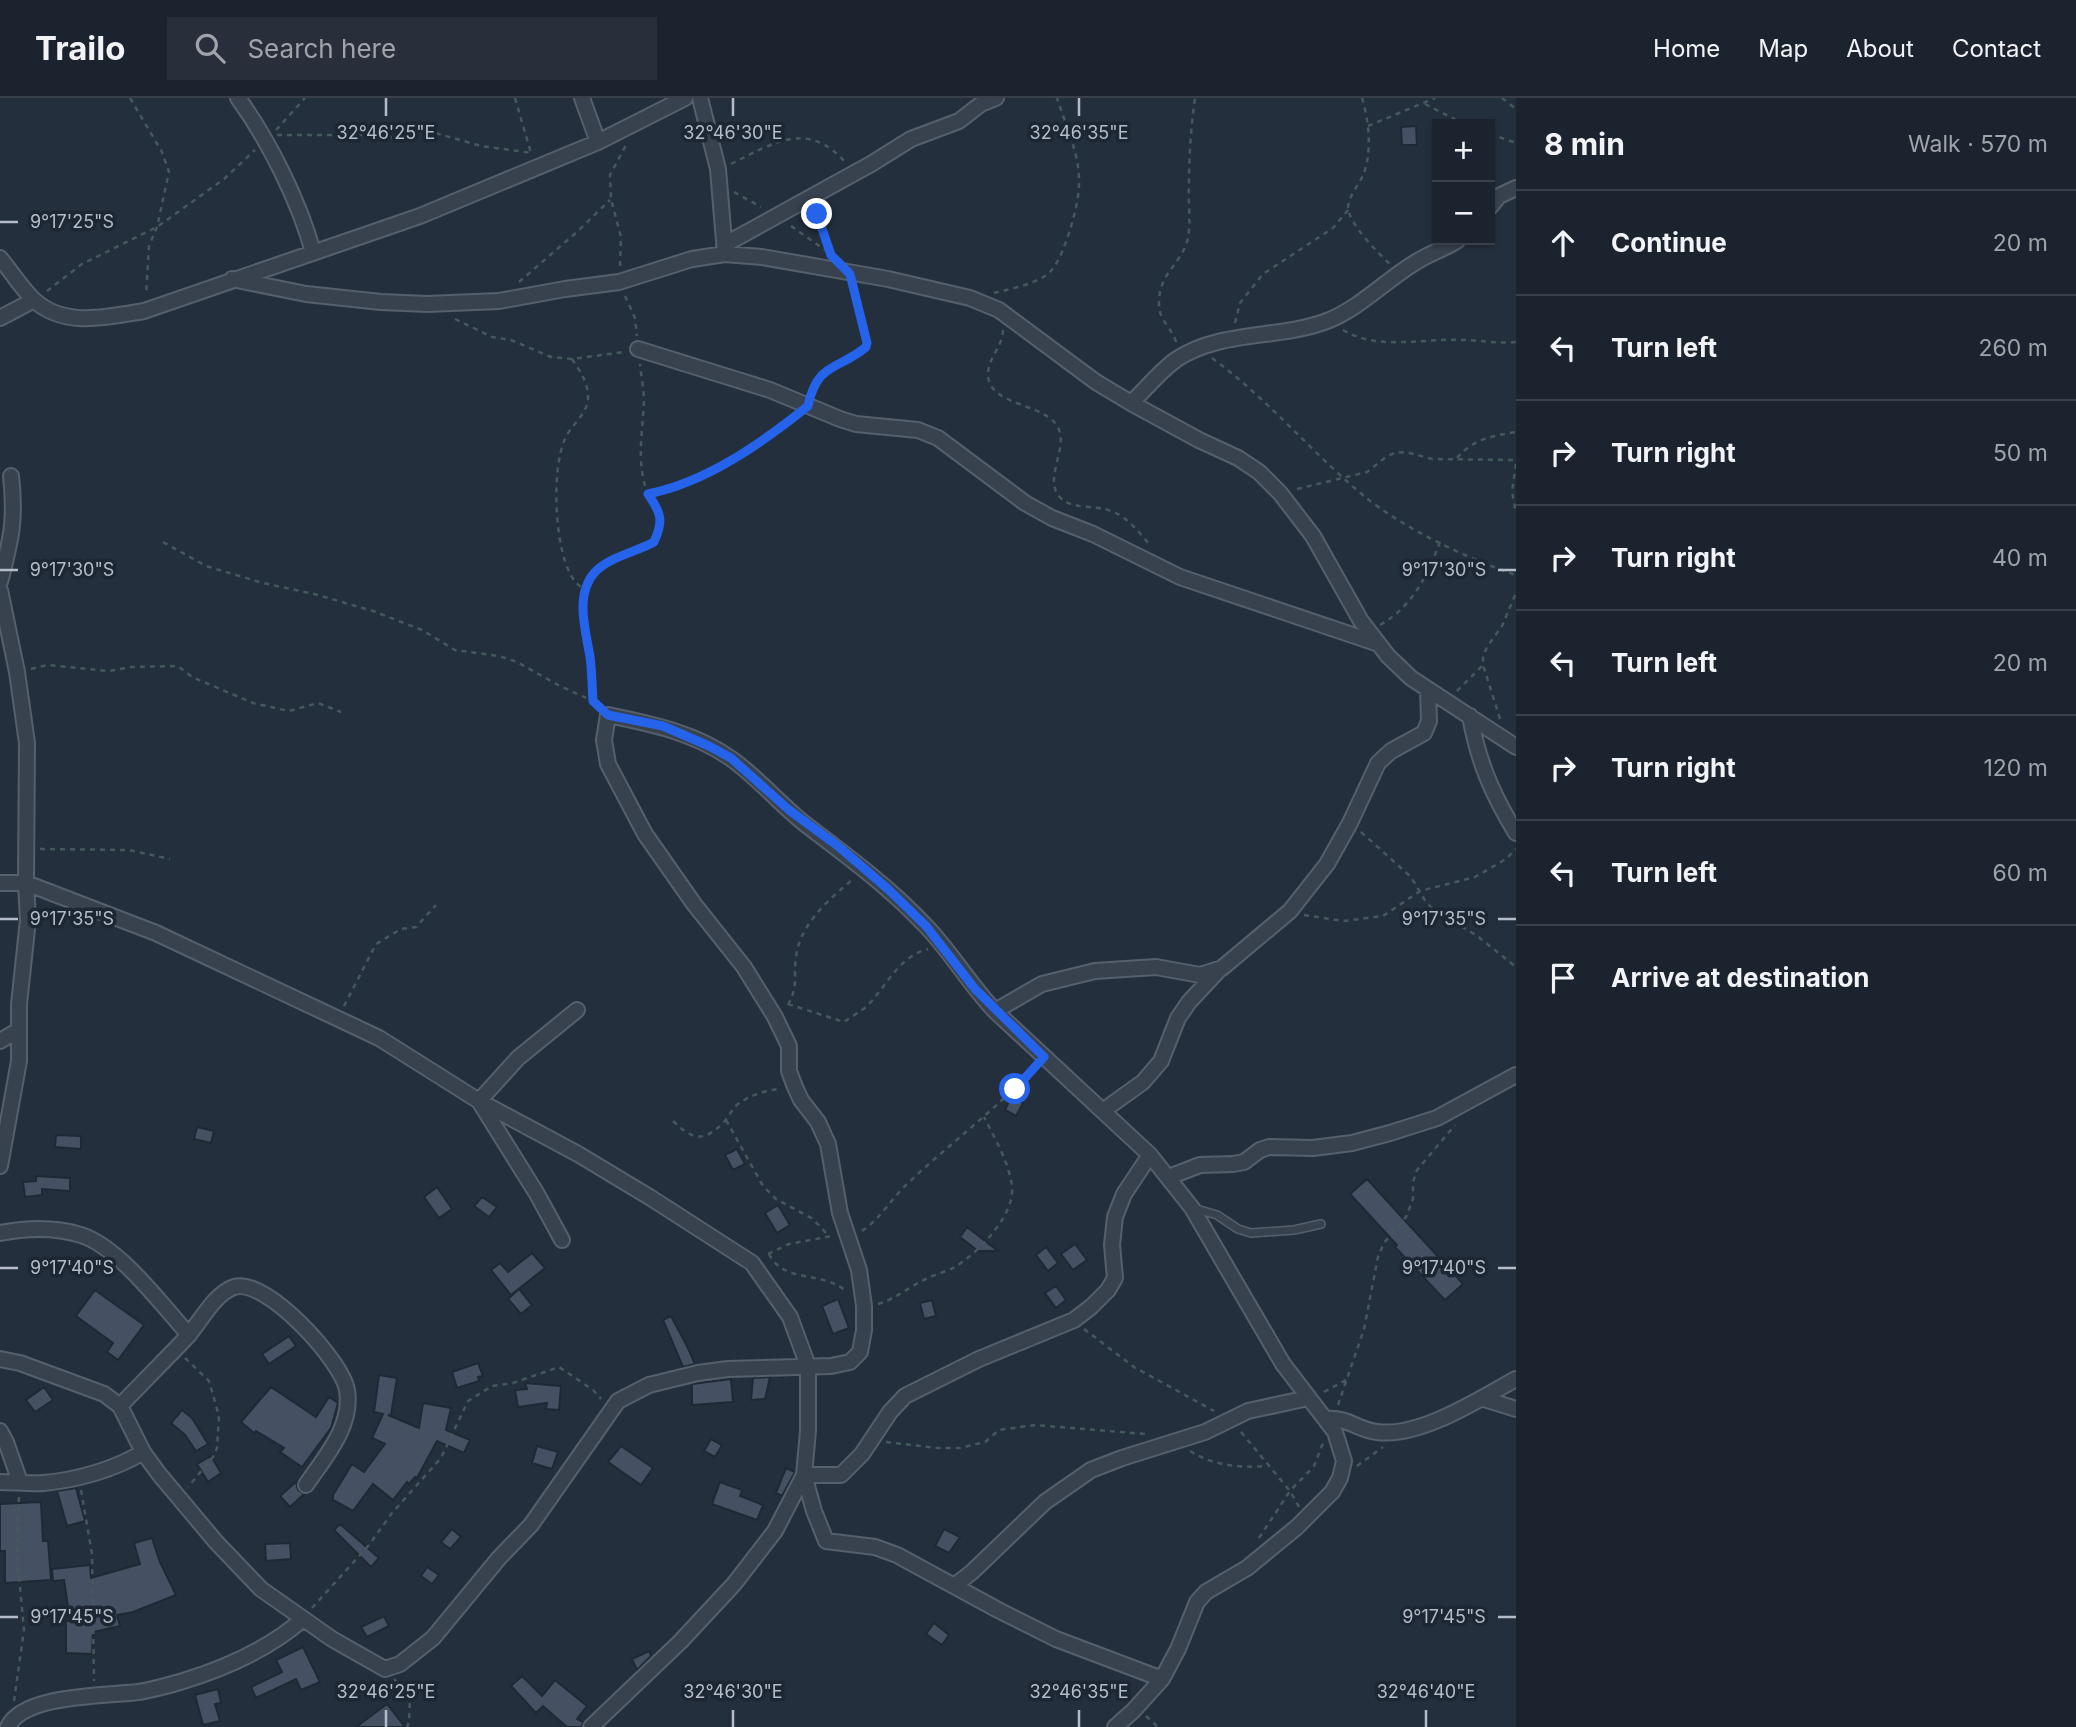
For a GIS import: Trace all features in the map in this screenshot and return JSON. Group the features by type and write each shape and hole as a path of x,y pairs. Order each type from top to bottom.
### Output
{"street":[{"path":"238,98 258,125 300,210 313,252"},
{"path":"582,98 598,142"},
{"path":"0,257 34,300 55,314 71,318 111,317 144,311 420,216 598,142 685,98"},
{"path":"700,98 718,169 724,250"},
{"path":"232,279 306,294 427,304 499,301 619,282 724,250 777,216 911,139 959,121 981,104 996,98"},
{"path":"1495,201 1499,196 1516,188"},
{"path":"1131,403 1176,360 1198,348 1329,321 1367,298 1415,262 1448,245"},
{"path":"724,250 888,279 970,298 999,310 1096,382 1131,403 1238,458 1259,472 1280,493 1313,536 1372,637 1411,678 1510,743"},
{"path":"0,318 34,300"},
{"path":"638,349 770,390 856,424 918,430 938,438 1017,498 1052,518 1093,534 1180,578 1372,637"},
{"path":"0,582 13,535 14,501 11,477"},
{"path":"0,590 18,672 27,743 28,920 21,977 19,1061 0,1166"},
{"path":"1104,1110 1143,1083 1161,1061 1178,1018 1189,1002 1222,968 1290,911 1327,864 1378,763 1391,751 1424,733 1429,721 1428,690"},
{"path":"0,1359 20,1363 104,1394 120,1406 143,1452 216,1542 261,1589 303,1619 385,1669 400,1664 433,1638 499,1558 531,1525 618,1401 649,1385 698,1373 831,1366 850,1362 860,1352 864,1330 859,1270 841,1213 828,1144 818,1122 801,1100 795,1087 789,1071 789,1046 775,1017 744,967 694,904 645,834 608,764 604,740 608,715 663,726 731,758 789,810 865,869 926,926 995,1011 1150,1155 1192,1208 1283,1364 1308,1398 1329,1418 1341,1445 1344,1461 1340,1478 1332,1492 1275,1547 1247,1568 1206,1592 1198,1602 1162,1679 1115,1727"},
{"path":"1470,716 1481,764 1516,833"},
{"path":"0,883 26,883 156,933 379,1038 480,1101 578,1154 651,1198 752,1263 790,1317 808,1366 808,1431 804,1475 814,1511 827,1541 875,1547 897,1555 1056,1639 1162,1679"},
{"path":"995,1011 1042,984 1095,971 1156,967 1200,975 1222,968"},
{"path":"480,1101 518,1058 577,1010"},
{"path":"0,1041 19,1030"},
{"path":"1168,1177 1200,1165 1244,1162 1269,1147 1313,1147 1352,1143 1390,1133 1437,1118 1516,1075"},
{"path":"480,1101 562,1240"},
{"path":"804,1475 841,1475 862,1454 890,1412 905,1396 979,1359 1074,1320 1091,1307 1108,1290 1115,1278 1112,1245 1115,1217 1124,1194 1150,1155"},
{"path":"0,1233 29,1228 82,1235 115,1254 189,1335"},
{"path":"120,1406 189,1335 226,1290 239,1286 256,1289 273,1298 302,1326 329,1356 347,1388 345,1422 330,1451 306,1485"},
{"path":"1329,1418 1342,1419 1376,1432 1401,1432 1484,1399 1516,1379"},
{"path":"954,1586 1063,1488 1091,1470 1205,1432 1248,1411 1308,1398"},
{"path":"1484,1399 1516,1409"},
{"path":"0,1431 20,1482"},
{"path":"0,1482 44,1483 80,1476 127,1462 143,1452"},
{"path":"591,1727 689,1633 734,1584 775,1531 804,1475"},
{"path":"9,1725 22,1713 46,1702 151,1690 220,1668 271,1643 303,1619"}],"lane":[{"path":"1192,1208 1217,1215 1238,1229 1251,1233 1294,1230 1321,1224"}],"path":[{"path":"130,98 162,152 169,172 157,227 149,246 144,311"},
{"path":"305,98 272,135 401,138 414,133 432,132 481,146 531,152 543,157"},
{"path":"515,98 531,152"},
{"path":"970,298 1030,282 1046,275 1057,264 1077,208 1080,182 1078,156 1057,98"},
{"path":"1176,360 1176,339 1158,309 1159,293 1167,272 1183,255 1188,235 1189,167 1195,98"},
{"path":"1362,98 1369,146 1365,170 1349,200 1348,209 1352,220 1400,273"},
{"path":"1368,126 1435,98"},
{"path":"1502,98 1516,109"},
{"path":"1425,104 1454,119"},
{"path":"718,169 778,141 800,136 824,144 839,155 855,173"},
{"path":"1495,136 1516,144"},
{"path":"34,300 82,264 157,227 224,179 265,141"},
{"path":"593,701 590,657 583,623 586,591 595,572 654,542 659,530 660,511 648,494 643,477 644,398 635,318 619,282 621,237 611,199 610,175 626,144"},
{"path":"720,186 777,216 831,255 810,198"},
{"path":"519,283 611,199"},
{"path":"1231,340 1240,303 1248,290 1263,274 1334,228 1348,209"},
{"path":"648,494 672,489 697,479 766,438 808,406 811,393 822,373 866,347 850,274"},
{"path":"999,310 1003,335 989,366 988,378 997,392 1050,418 1060,431 1061,446 1054,485 1056,493 1065,502 1107,509 1125,517 1153,548"},
{"path":"451,317 492,337 536,348 551,357 572,359 638,349"},
{"path":"1329,321 1349,334 1365,340 1387,343 1432,340 1516,342"},
{"path":"1198,348 1253,389 1366,498 1400,522 1475,559 1516,575"},
{"path":"572,359 586,380 589,397 587,408 566,436 557,463 555,486 564,556 573,578 586,591"},
{"path":"1457,458 1464,450 1486,437 1516,432"},
{"path":"1280,493 1367,472 1386,457 1406,452 1432,459 1516,462 1512,492 1516,513"},
{"path":"1372,637 1414,597 1429,570 1440,541"},
{"path":"163,542 206,566 373,611 422,630 455,650 499,656 517,662 593,701 608,715"},
{"path":"1510,743 1483,665 1483,656 1502,626 1516,593"},
{"path":"18,672 47,665 110,671 132,667 178,666 192,677 253,702 289,710 318,702 341,712"},
{"path":"1447,701 1483,665"},
{"path":"1350,823 1411,877 1426,902 1436,912 1476,934 1516,967"},
{"path":"26,849 129,850 170,859"},
{"path":"1290,911 1344,921 1383,916 1420,891 1475,877 1506,859 1516,849"},
{"path":"775,1017 788,1004 794,993 797,979 796,953 803,933 817,913 865,869"},
{"path":"338,1018 376,944 401,929 416,927 436,905"},
{"path":"788,1004 844,1022 867,1006 915,953 927,949 945,949"},
{"path":"752,1263 789,1244 859,1233 868,1227 907,1184 1015,1089 1044,1057"},
{"path":"673,1121 688,1135 699,1138 712,1132 726,1120 734,1107 748,1097 795,1087"},
{"path":"1256,1543 1290,1491 1314,1466 1329,1418 1364,1329 1378,1256 1384,1244 1406,1217 1413,1199 1413,1182 1417,1170 1455,1125 1471,1100"},
{"path":"769,1254 774,1264 783,1271 828,1279 864,1306 883,1303 925,1279 956,1266 980,1246 1002,1220 1012,1199 1012,1186 998,1144 984,1117"},
{"path":"726,1120 763,1186 776,1199 813,1219 829,1236"},
{"path":"1074,1320 1134,1367 1231,1420 1290,1491"},
{"path":"174,1350 209,1381 219,1416 213,1457 180,1498"},
{"path":"303,1619 441,1458 468,1401 492,1386 513,1383 559,1367 593,1390 610,1410"},
{"path":"1308,1398 1346,1380"},
{"path":"872,1439 904,1445 960,1448 985,1442 999,1430 1035,1425 1117,1431 1175,1441 1208,1461 1229,1466 1267,1466"},
{"path":"1340,1478 1401,1432"},
{"path":"80,1476 92,1554 94,1695"},
{"path":"9,1725 24,1630 17,1555 20,1482"},
{"path":"385,1669 410,1698 407,1727"},
{"path":"409,1722 413,1727"}],"building":[{"path":"1416,126 1417,145 1402,145 1401,127"},
{"path":"1011,1097 1023,1103 1016,1116 1005,1110"},
{"path":"197,1127 214,1131 211,1143 194,1139"},
{"path":"56,1135 81,1136 81,1149 55,1147"},
{"path":"737,1149 745,1164 733,1170 725,1155"},
{"path":"36,1176 70,1178 70,1191 42,1189 42,1195 25,1197 23,1182 36,1181"},
{"path":"1367,1179 1463,1284 1445,1300 1350,1194"},
{"path":"437,1187 452,1209 439,1218 424,1197"},
{"path":"482,1197 497,1207 489,1217 474,1206"},
{"path":"778,1205 790,1225 777,1233 765,1213"},
{"path":"967,1227 998,1251 978,1251 960,1237"},
{"path":"1075,1244 1087,1260 1073,1270 1061,1254"},
{"path":"1046,1247 1058,1263 1048,1271 1036,1255"},
{"path":"532,1253 545,1268 511,1295 491,1270 500,1263 508,1272"},
{"path":"1056,1286 1066,1300 1056,1308 1045,1293"},
{"path":"519,1289 532,1305 521,1314 508,1299"},
{"path":"95,1290 144,1325 118,1360 107,1352 113,1343 76,1316"},
{"path":"838,1299 849,1328 833,1334 822,1306"},
{"path":"932,1300 936,1316 924,1319 920,1303"},
{"path":"671,1316 695,1364 683,1367 663,1320"},
{"path":"289,1336 296,1346 269,1364 262,1354"},
{"path":"478,1363 483,1376 478,1377 479,1381 457,1388 452,1372"},
{"path":"379,1375 397,1378 391,1415 388,1415 419,1428 423,1403 451,1408 446,1430 470,1440 464,1453 437,1441 417,1478 409,1484 407,1482 393,1500 373,1484 353,1511 333,1500 333,1495 352,1464 364,1472 385,1444 372,1438 383,1414 374,1412"},
{"path":"770,1377 765,1399 751,1400 753,1378"},
{"path":"731,1379 733,1402 692,1405 692,1384"},
{"path":"525,1383 561,1386 559,1410 546,1409 547,1403 518,1407 515,1390 527,1389"},
{"path":"44,1387 53,1400 35,1412 26,1400"},
{"path":"271,1387 316,1417 329,1397 338,1403 331,1428 302,1467 280,1452 284,1448 256,1431 254,1433 241,1422"},
{"path":"182,1410 192,1418 208,1444 196,1451 185,1435 171,1423"},
{"path":"711,1439 722,1445 715,1457 704,1451"},
{"path":"537,1446 558,1452 552,1469 532,1463"},
{"path":"621,1446 653,1468 641,1485 608,1462"},
{"path":"211,1456 221,1473 208,1482 197,1464"},
{"path":"786,1468 795,1472 782,1496 776,1493"},
{"path":"296,1482 298,1490 304,1494 290,1507 280,1496"},
{"path":"720,1482 742,1490 740,1496 763,1505 757,1520 712,1504"},
{"path":"76,1488 85,1521 67,1526 57,1491"},
{"path":"41,1502 43,1541 48,1541 51,1580 5,1583 5,1551 0,1551 0,1504"},
{"path":"340,1524 379,1558 371,1567 334,1530"},
{"path":"452,1529 461,1537 450,1549 441,1542"},
{"path":"944,1529 960,1537 949,1553 935,1546"},
{"path":"152,1538 176,1595 133,1612 117,1615 120,1626 93,1632 92,1654 66,1653 66,1621 70,1621 64,1580 53,1581 52,1569 90,1565 91,1578 140,1564 134,1543"},
{"path":"290,1543 291,1559 266,1561 265,1544"},
{"path":"427,1567 439,1575 432,1584 421,1576"},
{"path":"384,1616 389,1626 367,1637 361,1627"},
{"path":"934,1623 949,1635 942,1645 926,1634"},
{"path":"303,1647 320,1682 301,1690 296,1679 256,1698 251,1687 282,1672 276,1660"},
{"path":"649,1651 651,1656 637,1670 632,1659"},
{"path":"522,1676 542,1696 555,1680 587,1706 577,1719 583,1722 582,1727 567,1727 543,1706 536,1713 511,1686"},
{"path":"218,1689 221,1703 215,1704 220,1721 203,1725 195,1695"},
{"path":"387,1704 405,1727 356,1727"}],"route":[{"path":"817,214 831,255 850,274 866,347 822,373 815,383 808,406 766,438 697,479 672,489 648,494 660,511 659,530 654,542 595,572 586,591 583,623 590,657 593,701 608,715 663,726 731,758 789,810 838,846 888,889 926,926 995,1011 1044,1057 1015,1089"}]}
